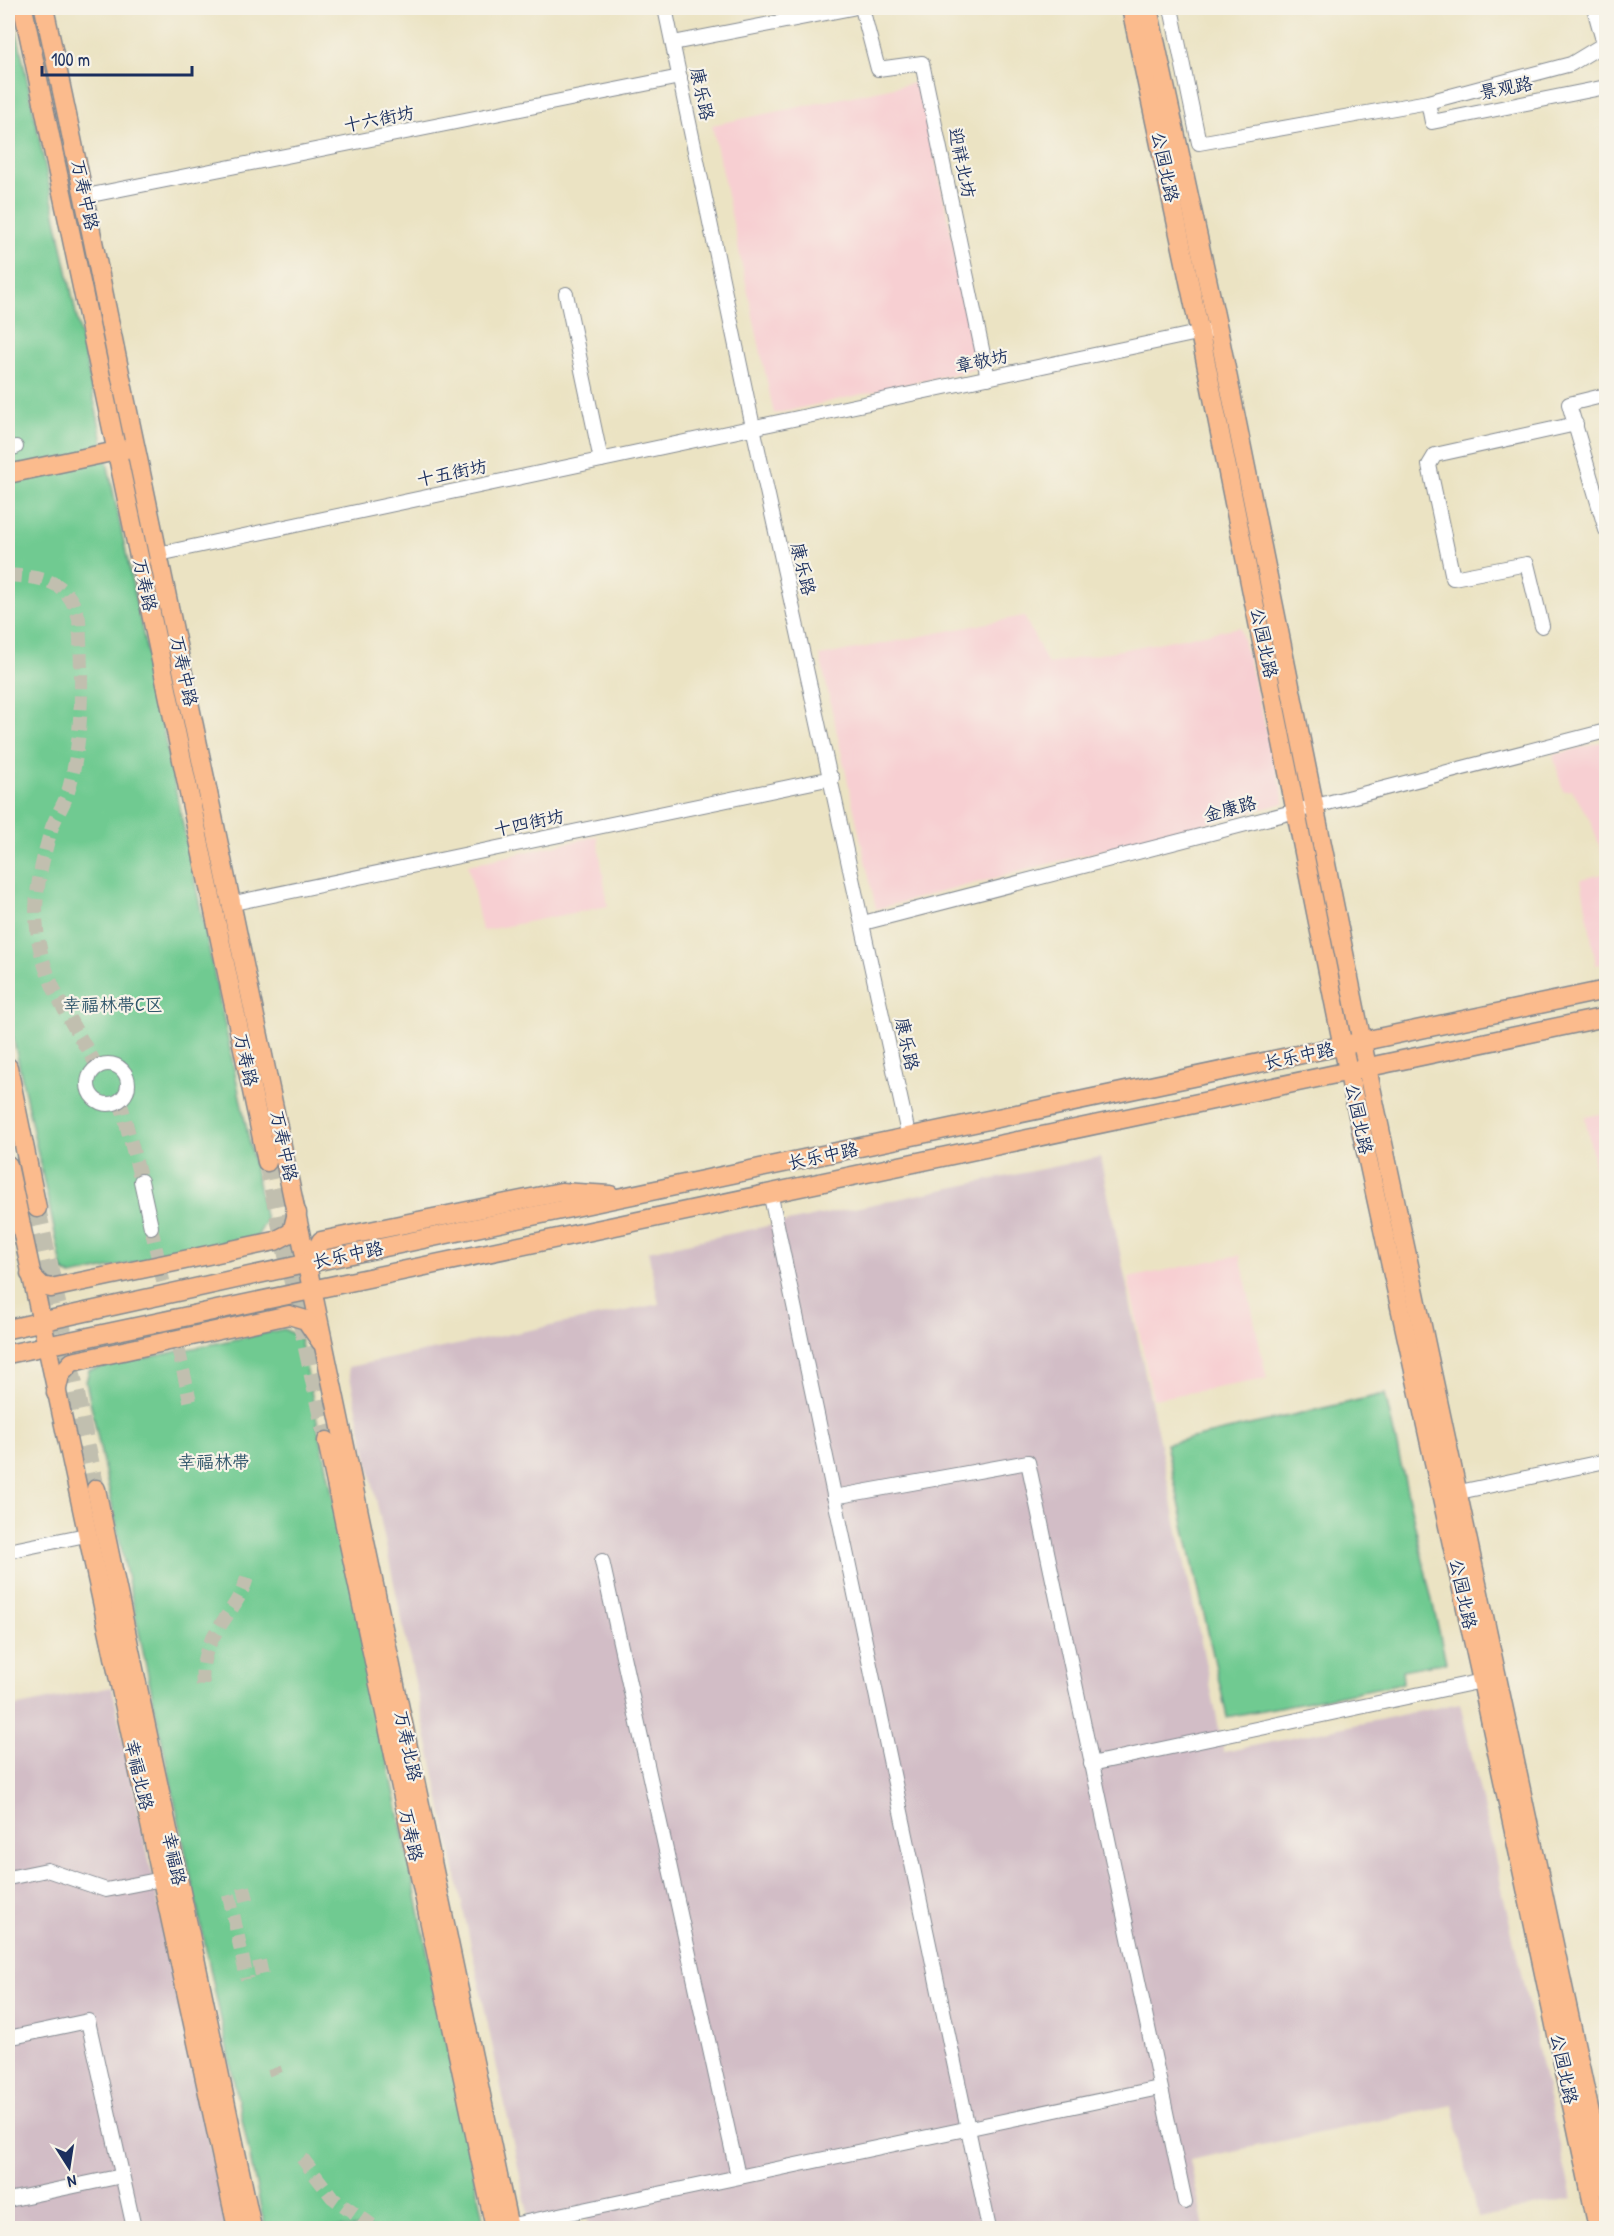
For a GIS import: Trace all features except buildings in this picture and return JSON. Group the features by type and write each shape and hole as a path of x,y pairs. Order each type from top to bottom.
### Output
{"main road":[{"name":"万寿路","path":"23,8 267,1162"},
{"name":"万寿中路","path":"44,8 86,196 135,447 309,1263"},
{"name":"公园北路","path":"1131,8 1209,331"},
{"name":"公园北路","path":"1148,8 1209,331 1306,807 1363,1043 1451,1494 1482,1681 1598,2229"},
{"path":"81,286 117,351"},
{"path":"8,474 135,447"},
{"path":"180,653 184,769"},
{"name":"公园北路","path":"1306,807 1343,1047 1451,1494 1606,2188"},
{"name":"长乐中路","path":"8,1329 309,1263 1363,1043 1606,990"},
{"name":"长乐中路","path":"8,1354 1606,1017"},
{"path":"8,1067 37,1208"},
{"name":"幸福北路","path":"8,1165 45,1347 237,2229"},
{"path":"693,1184 698,1209"},
{"path":"30,1275 42,1286 51,1288 274,1241 292,1232 297,1209"},
{"name":"万寿北路","path":"309,1263 504,2228"},
{"path":"56,1397 60,1375 72,1362 289,1316 306,1320 329,1360"},
{"name":"万寿路","path":"327,1441 504,2228"},
{"name":"幸福路","path":"96,1489 252,2229"}],"street":[{"name":"康乐路","path":"665,8 753,427 909,1138"},
{"path":"673,43 852,8"},
{"name":"迎祥北坊","path":"862,8 878,69 922,63 988,378"},
{"path":"1171,8 1199,143 1428,102 1570,64 1604,44 1594,8"},
{"name":"十六街坊","path":"86,196 680,77"},
{"name":"景观路","path":"1428,102 1432,122 1606,87"},
{"path":"566,294 601,460"},
{"name":"章敬坊","path":"753,427 1209,331"},
{"path":"1606,395 1569,404 1606,530"},
{"path":"1542,626 1527,564 1454,579 1429,465 1435,455 1576,424"},
{"name":"十五街坊","path":"159,554 753,427"},
{"name":"金康路","path":"862,923 1606,731"},
{"name":"十四街坊","path":"234,903 831,778"},
{"path":"141,1180 151,1227"},
{"path":"770,1192 989,2229"},
{"path":"1451,1494 1606,1461"},
{"path":"834,1497 1028,1462 1185,2202"},
{"path":"8,1551 86,1535"},
{"path":"602,1561 738,2176"},
{"path":"1091,1764 1482,1681"},
{"path":"8,1878 47,1870 106,1890 162,1879"},
{"path":"8,2038 88,2021 134,2229"},
{"path":"504,2228 738,2176 1159,2088"},
{"path":"8,2200 122,2176"}],"shaded area":[{"path":"919,82 980,368 774,414 712,125"},
{"path":"1024,616 1048,664 1240,627 1285,803 876,909 820,656"},
{"path":"1606,741 1606,865 1591,822 1572,790 1563,791 1553,755"},
{"path":"597,836 608,906 482,931 468,865"},
{"path":"1606,873 1606,963 1596,965 1581,879"},
{"path":"1606,1113 1606,1225 1585,1117"},
{"path":"1100,1157 1224,1752 1460,1703 1572,2199 1477,2218 1453,2105 1190,2160 1204,2228 589,2228 586,2212 530,2223 348,1367 659,1304 648,1251"},
{"path":"1240,1255 1267,1379 1153,1399 1128,1278"},
{"path":"112,1687 228,2228 8,2228 8,1708"}],"green space":[{"name":"幸福林带C区","path":"8,8 12,8 266,1221 257,1237 71,1276 63,1271 8,1014"},
{"name":"幸福林带","path":"284,1329 300,1338 485,2228 265,2228 86,1382 89,1370"},
{"path":"1385,1394 1446,1662 1402,1670 1403,1683 1227,1717 1166,1444"}],"tunnel":[{"path":"8,575 53,583 68,596 79,619 81,684 77,750 68,792 53,825 44,854 37,892 36,917 40,947 51,983 97,1066"},
{"path":"120,1100 141,1181"},
{"path":"267,1162 327,1441"},
{"path":"37,1208 96,1489"},
{"path":"151,1227 190,1401"},
{"path":"203,1685 206,1652 236,1602 248,1574"},
{"path":"244,1887 248,1904"},
{"path":"229,1895 247,1979"},
{"path":"259,1961 263,1980"},
{"path":"274,2068 276,2074"},
{"path":"302,2158 332,2197 376,2228"}]}
